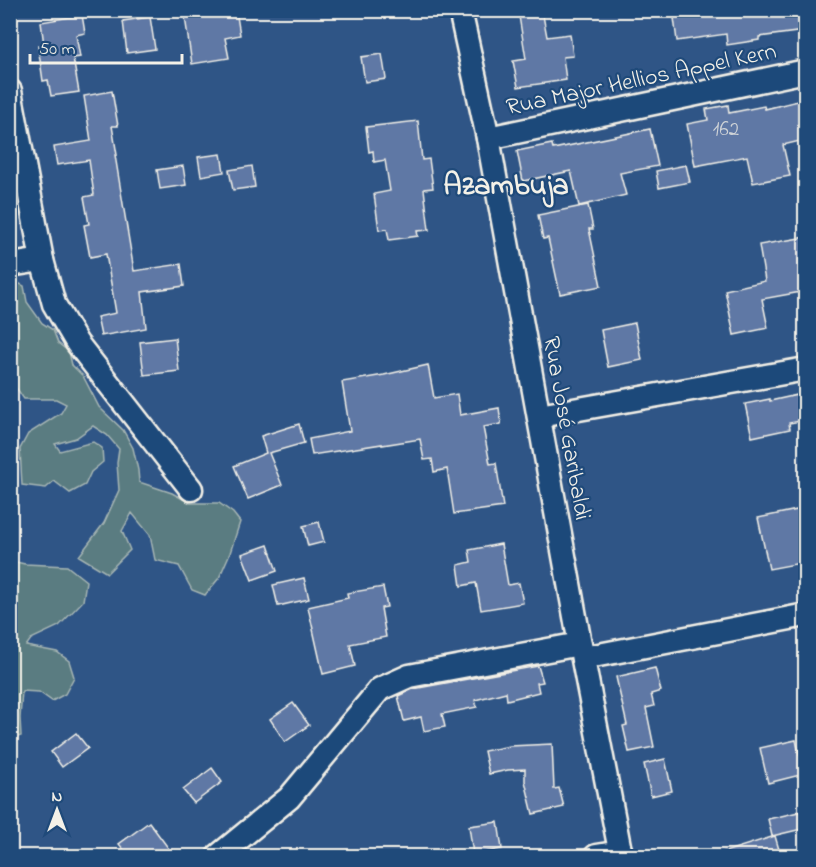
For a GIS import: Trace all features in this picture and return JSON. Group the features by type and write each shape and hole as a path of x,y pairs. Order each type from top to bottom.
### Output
{"street":[{"name":"Rua José Garibaldi","path":"460,10 488,138 621,854"},
{"name":"Rua Major Hellios Appel Kern","path":"488,138 806,71"},
{"path":"10,91 42,260 54,304 77,343 191,489"},
{"path":"10,265 42,260"},
{"path":"539,416 806,369"},
{"path":"218,856 289,798 380,688 409,676 806,615"},
{"path":"596,856 621,854"}],"green space":[{"path":"10,279 24,286 27,302 42,323 53,330 58,343 69,352 72,365 83,376 99,407 123,430 133,448 139,482 172,493 190,503 219,503 233,513 240,522 219,578 205,595 192,590 179,566 155,560 150,535 132,513 122,531 130,550 107,573 79,556 104,523 119,490 117,463 119,449 107,435 93,426 76,438 55,444 60,451 93,442 102,448 103,462 91,472 85,485 70,493 54,481 46,488 22,485 20,449 28,434 61,413 66,404 56,399 24,399 17,389 11,387"},
{"path":"11,561 67,566 86,581 83,601 59,626 31,639 26,646 57,652 69,661 74,677 65,694 52,701 39,692 22,691 21,736 11,739"}],"building":[{"path":"184,10 236,10 240,35 225,38 229,58 192,64"},
{"path":"518,10 542,10 547,37 570,34 573,56 563,57 566,80 518,87 513,61 526,59"},
{"path":"673,10 801,10 804,31 759,37 759,40 727,45 726,34 677,41"},
{"path":"82,15 85,33 76,35 80,57 73,58 79,92 51,96 48,80 43,81 38,46 44,45 41,22"},
{"path":"150,17 155,49 127,53 123,21"},
{"path":"382,54 386,79 365,82 361,57"},
{"path":"112,91 118,126 112,126 117,155 115,155 134,271 181,264 184,286 142,292 146,328 101,336 97,317 116,313 106,254 90,257 84,225 89,224 84,197 94,195 89,160 57,165 54,147 91,141 84,96"},
{"path":"806,99 806,129 801,130 804,140 783,145 790,176 753,183 747,156 695,166 687,124 708,120 706,109 728,105 729,113 764,106 765,109"},
{"path":"418,121 422,160 429,159 433,188 424,189 429,230 417,231 418,236 389,240 387,229 379,230 374,194 390,191 385,160 374,162 373,151 369,152 366,127"},
{"path":"650,129 658,166 620,173 626,195 579,206 571,171 523,181 517,151 552,144 553,149"},
{"path":"221,154 224,172 201,176 198,157"},
{"path":"686,165 690,182 659,188 656,171"},
{"path":"183,166 186,185 160,189 157,170"},
{"path":"252,166 255,187 233,190 229,170"},
{"path":"588,205 593,229 589,229 601,286 560,294 548,238 543,239 538,215"},
{"path":"806,237 806,291 762,299 768,328 734,335 725,290 765,281 759,245"},
{"path":"635,323 642,360 608,367 601,330"},
{"path":"175,338 179,371 144,375 140,342"},
{"path":"428,365 434,398 457,394 460,415 499,408 501,424 483,427 490,464 496,463 503,507 454,514 447,469 434,472 432,459 424,460 420,439 312,455 309,439 350,431 342,382"},
{"path":"806,393 806,420 789,423 790,429 752,437 745,404"},
{"path":"299,424 304,443 269,453 282,485 248,499 234,466 266,453 261,436"},
{"path":"802,509 806,524 806,562 769,569 758,518"},
{"path":"319,522 324,542 308,546 303,526"},
{"path":"501,544 508,585 519,583 523,603 481,610 476,583 461,586 458,565 471,562 469,550"},
{"path":"268,545 277,571 252,580 242,554"},
{"path":"304,578 309,599 278,606 273,585"},
{"path":"383,587 387,607 381,608 386,637 350,644 355,666 323,674 308,607 348,598 347,593"},
{"path":"538,666 543,682 537,683 539,692 507,700 506,692 475,700 477,707 442,714 445,727 424,731 421,717 404,721 398,696 413,689"},
{"path":"655,668 661,691 651,694 654,706 646,708 654,747 629,752 623,726 627,725 616,677"},
{"path":"293,703 309,725 285,742 270,719"},
{"path":"76,733 88,748 62,767 51,752"},
{"path":"796,740 804,774 768,783 760,748"},
{"path":"552,744 554,789 559,788 564,807 533,814 525,781 525,769 489,774 484,751 510,746"},
{"path":"665,759 672,791 651,796 644,764"},
{"path":"212,768 222,782 194,803 183,790"},
{"path":"803,811 806,828 772,836 768,819"},
{"path":"149,822 169,849 159,856 129,856 119,844"},
{"path":"498,822 502,849 473,854 469,826"},
{"path":"775,836 780,853 768,856 721,856 721,853"}],"district":[{"name":"Azambuja","path":"506,184"}]}
